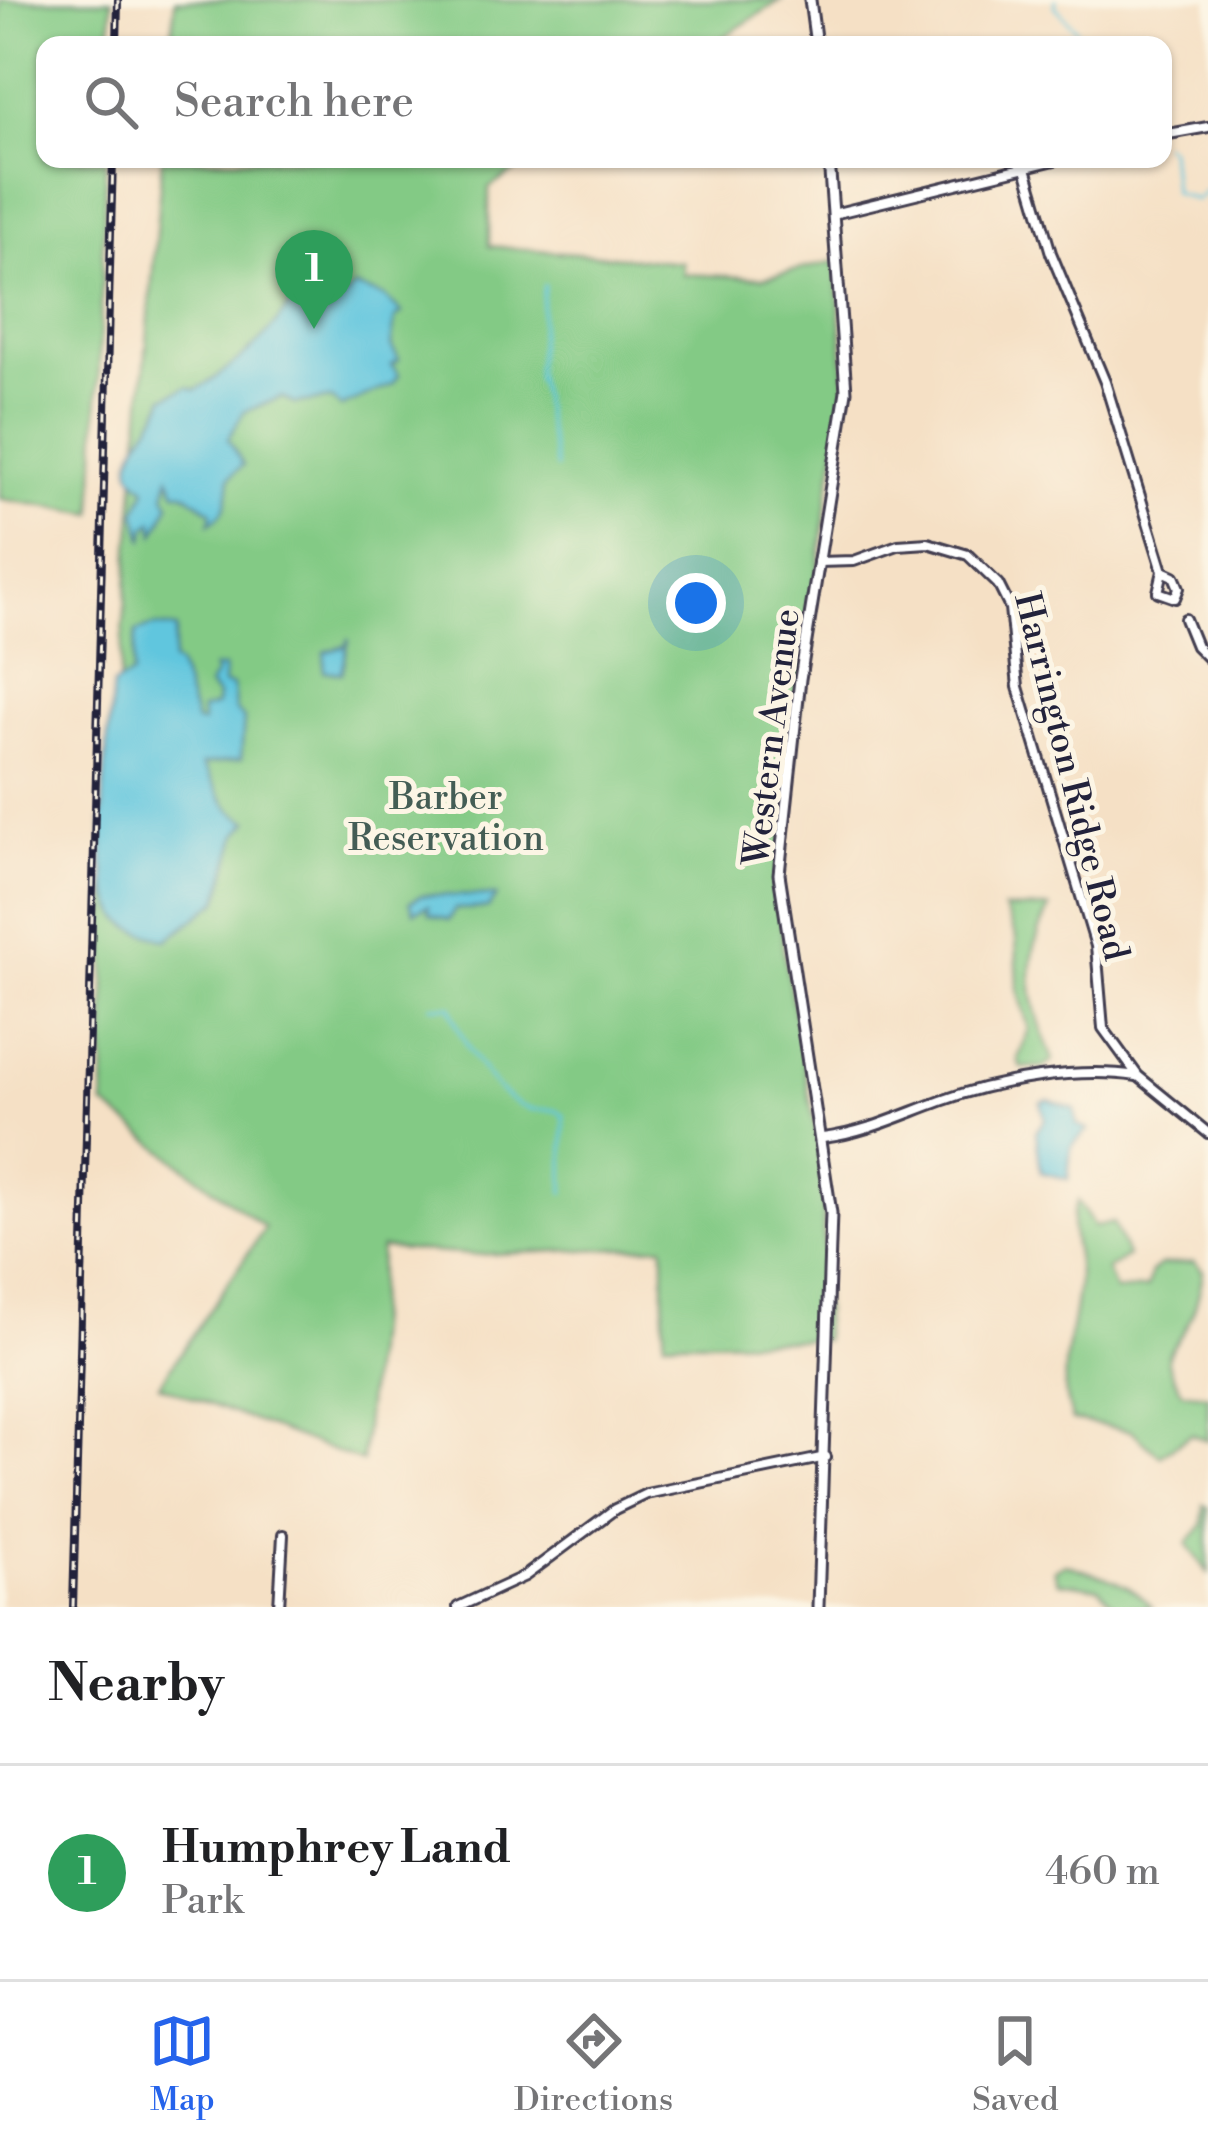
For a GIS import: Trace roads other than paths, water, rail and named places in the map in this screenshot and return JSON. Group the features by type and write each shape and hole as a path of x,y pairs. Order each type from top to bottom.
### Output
{"street":[{"path":"810,0 815,36"},
{"path":"1172,134 1208,128"},
{"name":"Western Avenue","path":"818,1607 831,1213 824,1138 779,887 818,562 846,391 830,168"},
{"path":"833,214 1026,168 1051,254 1105,382 1162,571"},
{"name":"Harrington Ridge Road","path":"818,562 854,561 911,542 943,545 981,564 1006,597 1018,687 1096,946 1099,1014 1112,1044 1138,1076 1208,1133"},
{"path":"1185,619 1196,646 1208,658"},
{"path":"824,1138 988,1088 1089,1074 1138,1076"},
{"path":"458,1607 525,1576 615,1509 646,1494 826,1456"},
{"path":"279,1607 283,1535"}],"water":[{"path":"355,287 385,297 402,313 395,318 391,346 399,360 391,365 399,375 393,384 341,407 331,399 294,404 282,397 244,412 228,439 243,465 230,477 221,513 210,523 212,512 184,492 176,492 169,477 165,495 170,504 155,534 153,522 146,528 144,541 136,512 146,489 130,465 164,397 188,387 196,390 226,370 264,336 297,295 327,312"},
{"path":"154,626 176,629 172,661 178,665 196,722 203,723 201,710 216,706 217,696 209,686 216,674 213,668 224,668 223,684 233,686 235,710 244,719 241,759 202,765 226,804 249,821 237,835 219,900 167,940 124,922 112,904 103,845 113,685 132,675 136,632"},
{"path":"349,639 342,673 324,671 325,652 346,646"},
{"path":"422,895 496,896 488,908 455,909 449,920 429,914 428,906 414,912 410,902"},
{"path":"1041,1102 1075,1109 1077,1125 1088,1130 1071,1147 1068,1179 1041,1172 1036,1132 1045,1119"}],"waterway":[{"path":"1056,0 1055,6 1077,30"},
{"path":"1171,168 1173,192 1196,200 1208,189"},
{"path":"544,285 536,373 556,468"},
{"path":"431,1006 451,1006 469,1050 504,1094 530,1109 564,1116 564,1193"}],"railway":[{"path":"117,36 118,0"},
{"path":"73,1607 113,168"}],"place":[{"name":"Humphrey Land","path":"314,329"}],"park label":[{"name":"Barber Reservation","path":"446,816"}]}
